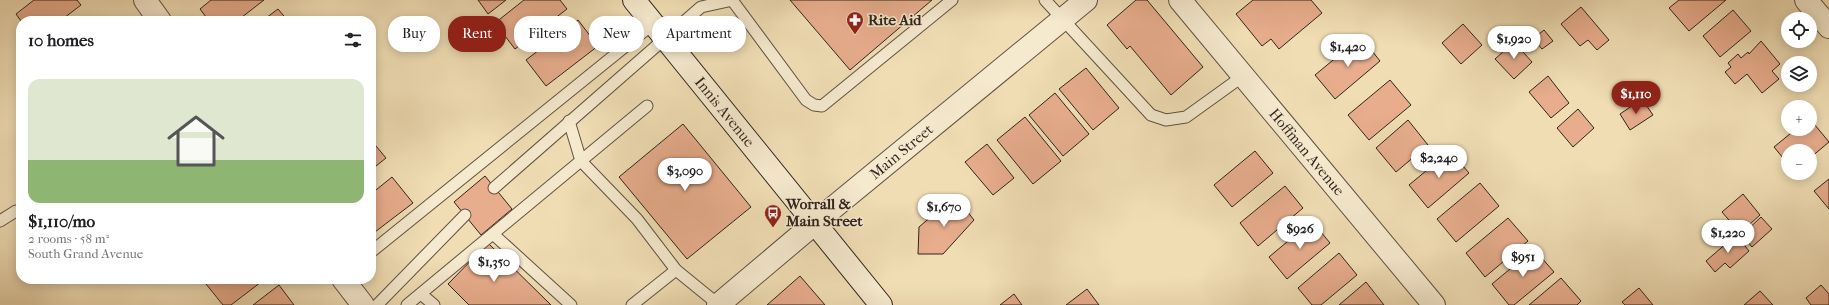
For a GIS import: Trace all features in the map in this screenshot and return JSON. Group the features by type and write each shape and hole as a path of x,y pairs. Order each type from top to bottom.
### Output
{"street":[{"path":"145,0 156,16"},
{"name":"Innis Avenue","path":"634,0 652,22"},
{"name":"Main Street","path":"719,305 814,224 1086,0"},
{"name":"Hoffman Avenue","path":"1180,0 1434,305"},
{"path":"1806,0 1829,27"},
{"name":"Innis Avenue","path":"677,52 814,224 881,305"},
{"path":"347,284 363,305"}],"lane":[{"path":"685,16 701,7 732,0 806,100 814,105 822,106 952,0"},
{"path":"1045,0 1151,115 1166,120 1186,117 1243,76"},
{"path":"376,248 652,35"},
{"path":"494,188 569,121 652,37"},
{"path":"407,305 647,106"},
{"path":"569,121 581,161 637,220 676,270 719,305"},
{"path":"0,220 16,211"},
{"path":"377,305 464,216"},
{"path":"493,234 571,305"},
{"path":"632,305 676,270"},
{"path":"421,294 434,305"}],"building":[{"path":"34,0 77,0 81,5 67,16 17,16 16,14"},
{"path":"211,0 264,0 243,16 205,16 200,9"},
{"path":"478,0 506,0 488,14"},
{"path":"524,0 560,0 567,9 558,16 514,16 514,48 506,37 506,16 504,16"},
{"name":"Rite Aid","path":"790,0 932,0 850,70"},
{"path":"1136,0 1147,0 1203,67 1171,95 1130,46 1127,49 1107,25"},
{"path":"1253,0 1311,0 1322,13 1279,49 1271,39 1262,46 1236,14"},
{"path":"1679,0 1726,0 1689,31 1669,8"},
{"path":"1581,7 1609,40 1597,50 1588,40 1580,46 1561,24"},
{"path":"278,9 284,16 269,16"},
{"path":"1733,10 1751,31 1720,57 1703,36"},
{"path":"581,24 589,34 590,52 546,86 526,60 536,52 581,52"},
{"path":"1463,24 1482,45 1461,64 1442,43"},
{"path":"1544,30 1553,41 1542,49 1533,39"},
{"path":"1361,37 1380,61 1335,99 1315,75"},
{"path":"1761,41 1780,64 1772,71 1779,79 1762,93 1747,74 1735,84 1725,72 1731,67 1728,63 1738,54 1741,58 1748,52 1749,54"},
{"path":"1514,42 1532,62 1514,79 1495,59"},
{"path":"1086,68 1119,108 1093,130 1059,89"},
{"path":"1548,76 1569,103 1551,118 1529,92"},
{"path":"1390,80 1411,105 1369,140 1348,115"},
{"path":"1055,93 1089,134 1063,156 1029,115"},
{"path":"1642,99 1653,115 1630,130 1620,114"},
{"path":"1578,109 1594,128 1573,147 1557,128"},
{"path":"1025,117 1061,161 1033,184 997,140"},
{"path":"1408,120 1428,145 1396,172 1376,148"},
{"path":"683,124 751,207 687,259 619,177"},
{"path":"1817,127 1829,142 1817,152 1817,144 1781,144 1781,156 1774,147 1787,136 1817,136"},
{"path":"987,144 1014,178 993,195 965,162"},
{"path":"376,146 386,158 376,166"},
{"path":"1255,151 1273,173 1232,207 1214,185"},
{"path":"1450,151 1469,173 1428,208 1409,185"},
{"path":"485,176 512,209 481,235 454,202"},
{"path":"392,177 413,203 376,231 376,190"},
{"path":"1829,179 1829,209 1814,191"},
{"path":"1480,183 1499,206 1456,242 1437,219"},
{"path":"1285,186 1303,208 1258,246 1240,223"},
{"path":"1743,194 1760,215 1740,233 1722,212"},
{"path":"955,196 974,220 943,254 918,254 919,227"},
{"path":"1761,217 1772,229 1752,247 1742,235"},
{"path":"1508,218 1528,241 1485,277 1466,253"},
{"path":"1312,221 1330,243 1287,279 1269,257"},
{"path":"1736,235 1749,251 1730,268 1725,263 1715,272 1706,261"},
{"path":"488,243 551,305 469,305 448,284"},
{"path":"1534,249 1554,272 1514,305 1509,305 1492,284"},
{"path":"1339,253 1357,275 1321,305 1312,305 1298,288"},
{"path":"800,276 825,305 767,305"},
{"path":"1561,278 1581,301 1577,305 1529,305"},
{"path":"1366,282 1384,305 1339,305"},
{"path":"206,284 258,284 231,305 223,305"},
{"path":"279,285 294,305 253,305"},
{"path":"1821,285 1829,294 1829,305 1811,305 1806,298"},
{"path":"1639,288 1653,305 1625,305 1622,302"},
{"path":"1087,289 1099,305 1066,305"},
{"path":"1760,291 1773,305 1744,305"},
{"path":"1014,294 1022,305 1000,305"}],"place":[{"name":"Rite Aid","path":"855,35"},
{"name":"Worrall & Main Street","path":"773,228"}]}
